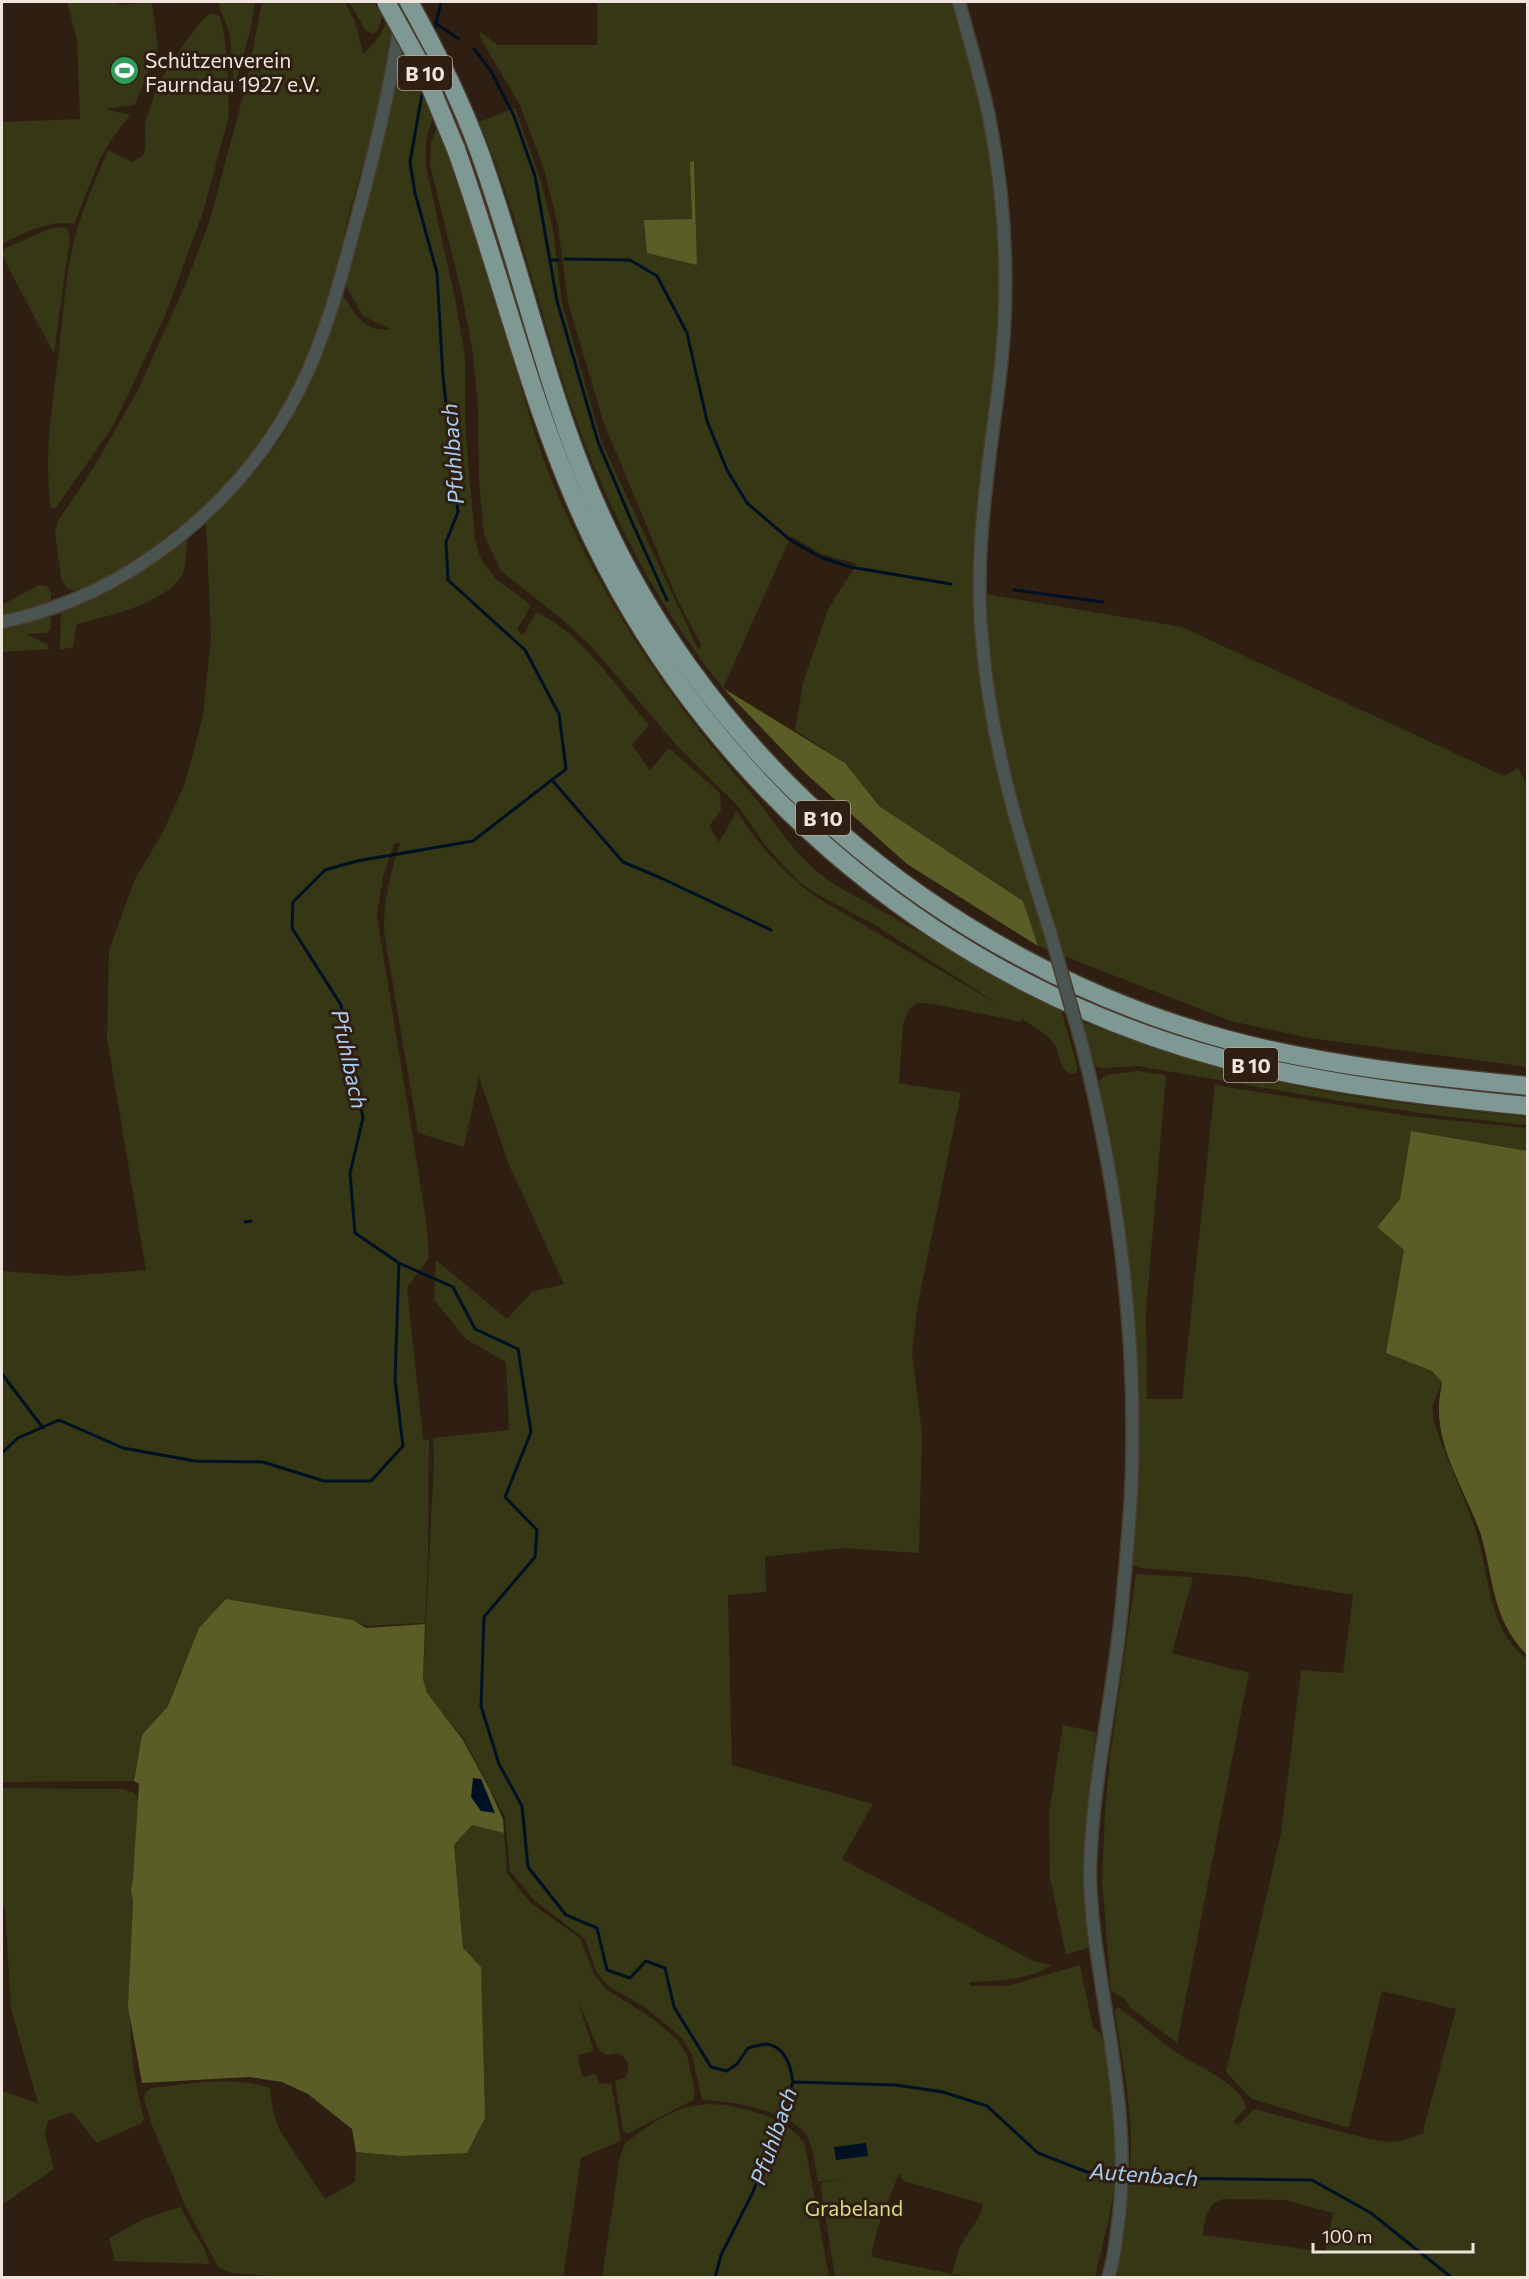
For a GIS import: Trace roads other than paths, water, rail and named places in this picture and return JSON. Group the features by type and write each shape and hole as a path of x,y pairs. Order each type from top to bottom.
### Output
{"highway":[{"name":"B 10","path":"386,2 423,69 456,149 484,227 548,434 590,533 625,602 652,647 716,734 753,777 836,856 894,903 990,965 1077,1008 1222,1058 1328,1081 1391,1091 1527,1106"},
{"name":"B 10","path":"409,2 442,65 477,144 500,210 565,424 584,476 609,532 658,619 698,679 753,748 815,812 897,880 982,937 1079,987 1129,1007 1225,1039 1281,1053 1392,1072 1527,1086"}],"street":[{"path":"2,622 58,606 113,580 155,555 193,526 226,493 261,452 299,390 320,342 340,282 386,106 396,57 403,2"},
{"path":"959,2 989,117 1001,193 1006,269 1000,376 986,487 980,560 982,638 990,708 1003,775 1083,1049 1111,1175 1123,1265 1130,1356 1132,1480 1122,1608 1094,1799 1090,1872 1093,1924 1120,2117 1122,2161 1121,2195 1108,2277"}],"water":[{"path":"473,1778 481,1779 495,1813 481,1811 471,1797"},
{"path":"866,2143 868,2156 836,2160 834,2147"}],"waterway":[{"name":"Pfuhlbach","path":"434,32 441,2"},
{"path":"435,23 459,39"},
{"path":"474,49 491,71 514,116 535,176 557,301 598,442 667,600"},
{"name":"Pfuhlbach","path":"423,89 410,162 415,193 437,273 443,377 458,512 446,542 448,580 525,650 559,714 566,769 473,841 357,861 325,870 293,902 292,928 341,1005 363,1118 350,1173 355,1233 399,1263 453,1287 475,1329 518,1349 531,1432 505,1497 537,1530 535,1557 484,1617 481,1706 499,1764 522,1806 528,1867 566,1915 597,1928 607,1970 630,1978 646,1961 665,1968 674,2007 711,2067 727,2071 737,2064 748,2048 767,2044 783,2053 791,2070 793,2082 753,2192 721,2255 715,2278"},
{"path":"565,259 630,260 657,276 687,333 707,421 727,470 747,503 789,539 820,557 850,567 951,584"},
{"path":"552,260 558,260"},
{"path":"1014,590 1103,602"},
{"path":"552,780 623,862 771,930"},
{"path":"245,1222 251,1221"},
{"path":"2,1453 18,1438 59,1420 123,1448 195,1461 263,1462 324,1481 371,1481 403,1446 395,1380 399,1263"},
{"path":"2,1374 43,1428"},
{"name":"Autenbach","path":"793,2082 896,2085 943,2092 987,2106 1038,2153 1087,2172 1119,2175"},
{"name":"Autenbach","path":"1125,2175 1158,2178 1312,2180 1371,2213 1452,2278"}],"place":[{"name":"Schützenverein Faurndau 1927 e.V.","path":"124,71"}],"park label":[{"name":"Grabeland","path":"854,2207"}]}
